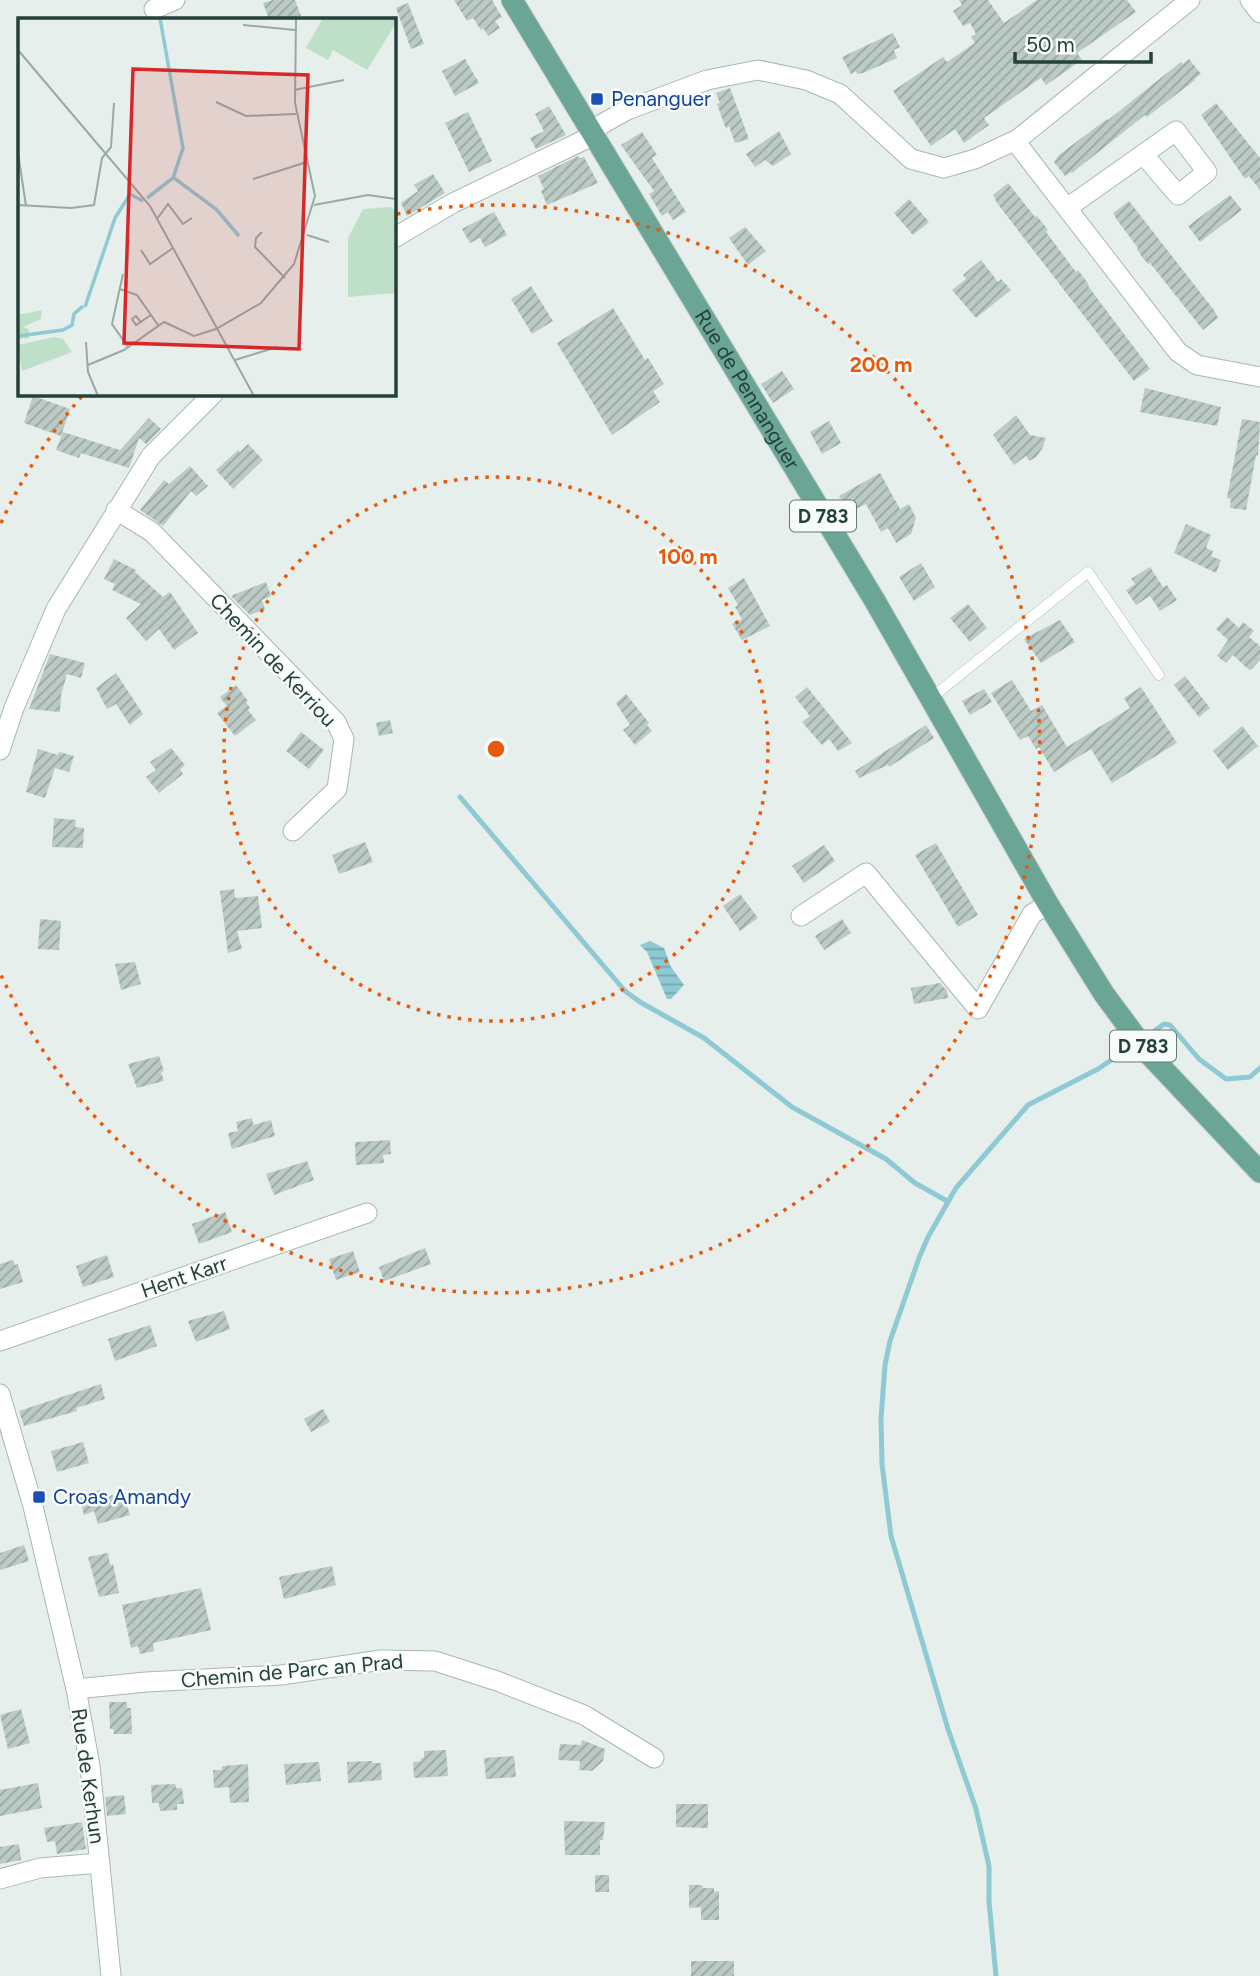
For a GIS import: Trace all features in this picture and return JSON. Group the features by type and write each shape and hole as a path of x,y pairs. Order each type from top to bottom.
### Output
{"main road":[{"name":"D 783","path":"512,0 591,133"},
{"name":"Rue de Pennanguer","path":"591,133 875,601 1048,904"},
{"name":"D 783","path":"1048,904 1104,994 1147,1052 1260,1172"}],"street":[{"path":"154,9 175,0"},
{"path":"396,237 453,204 584,141 602,124 627,110 707,80 758,70 806,80 840,94 911,159 944,167 975,159 1015,141 1190,0"},
{"path":"1250,0 1260,13"},
{"path":"1015,141 1178,352 1197,365 1260,377"},
{"path":"1067,208 1143,154"},
{"path":"0,750 14,708 56,609 151,456 211,396"},
{"name":"Chemin de Kerriou","path":"116,510 152,532 336,722 344,739 337,789 293,831"},
{"path":"801,916 866,873 978,1009 1032,914 1048,904"},
{"name":"Hent Karr","path":"0,1341 367,1213"},
{"name":"Rue de Kerhun","path":"0,1394 33,1506 76,1689 90,1766 111,1976"},
{"name":"Chemin de Parc an Prad","path":"76,1689 281,1675 381,1660 435,1661 497,1681 584,1715 654,1758"},
{"name":"Rue de Kerhun","path":"0,1879 40,1868 100,1863"}],"lane":[{"path":"930,699 1088,572 1158,675"}],"water":[{"path":"650,941 664,948 671,967 684,985 671,999 667,999 647,952 640,945"}],"building":[{"path":"295,0 301,16 269,18 263,3"},
{"path":"454,0 492,0 502,17 495,21 500,28 488,36 473,18 467,21"},
{"path":"959,0 988,0 1004,23 1037,0 1127,0 1136,12 1077,53 1082,60 1046,85 1041,78 984,118 989,125 964,143 955,129 931,146 893,91 943,57 947,62 975,43 971,37 976,34 970,23 963,26 953,11 962,5"},
{"path":"408,3 424,44 411,49 396,8"},
{"path":"893,33 900,47 894,50 897,58 863,73 857,74 856,71 851,74 842,57"},
{"path":"465,59 479,83 455,96 442,71"},
{"path":"1189,59 1201,74 1195,80 1065,176 1054,162 1059,155 1181,62 1183,64"},
{"path":"730,88 749,139 735,143 729,126 726,129 716,93"},
{"path":"1216,103 1260,158 1260,190 1249,176 1245,179 1201,115"},
{"path":"549,106 566,135 536,149 530,138 544,131 535,114"},
{"path":"468,112 492,161 469,172 445,123"},
{"path":"779,131 791,154 773,166 765,160 755,167 746,154"},
{"path":"642,132 657,155 652,158 686,212 673,220 668,212 662,216 649,194 654,191 621,145"},
{"path":"578,156 584,157 598,183 547,205 538,176"},
{"path":"433,174 445,193 407,216 401,203 418,191 414,185"},
{"path":"1008,183 1048,230 1046,232 1076,272 1078,270 1150,369 1134,381 997,203 993,195"},
{"path":"1230,195 1242,210 1200,242 1188,226"},
{"path":"909,199 929,222 913,235 894,213"},
{"path":"1129,201 1214,310 1218,318 1203,330 1150,263 1142,257 1117,220 1113,213"},
{"path":"494,212 507,235 485,247 480,238 470,243 462,229"},
{"path":"745,227 766,251 748,265 729,238"},
{"path":"981,260 998,282 1001,279 1011,290 976,318 952,290 966,279 963,275"},
{"path":"531,286 553,321 532,334 511,299"},
{"path":"613,308 645,360 648,358 664,384 653,391 660,402 612,435 557,343"},
{"path":"782,371 794,389 773,403 761,384"},
{"path":"1145,388 1221,407 1217,426 1140,412"},
{"path":"33,396 70,409 61,436 24,423"},
{"path":"1016,415 1030,435 1046,438 1036,457 1029,461 1026,456 1014,465 993,435"},
{"path":"149,418 161,429 146,444 139,438 129,468 81,453 79,458 56,450 63,432 120,450"},
{"path":"1242,419 1260,422 1258,456 1256,455 1246,510 1230,508 1231,499 1227,498"},
{"path":"829,421 841,443 822,454 810,432"},
{"path":"248,444 263,460 233,489 216,470"},
{"path":"190,466 208,486 196,496 191,491 163,526 140,510 164,480 169,484"},
{"path":"880,473 900,509 909,504 916,518 911,534 896,543 888,528 881,532 866,504 847,510 839,496"},
{"path":"1186,524 1211,535 1206,548 1213,551 1211,556 1221,560 1216,573 1174,553"},
{"path":"114,559 136,570 135,572 163,597 170,592 198,633 174,650 159,629 146,641 126,618 141,604 112,590 115,584 104,579"},
{"path":"921,563 935,587 914,601 899,577"},
{"path":"1150,567 1163,587 1167,585 1177,600 1160,611 1150,596 1136,605 1126,590 1135,584 1131,579"},
{"path":"744,578 770,626 742,640 732,624 742,619 735,607 738,605 728,588"},
{"path":"266,582 271,596 262,600 265,609 250,615 232,597 233,595"},
{"path":"968,604 987,628 970,642 950,618"},
{"path":"1227,617 1239,628 1243,622 1254,631 1249,637 1260,646 1260,660 1252,669 1249,670 1233,655 1226,663 1217,656 1228,640 1216,629"},
{"path":"1060,620 1075,642 1041,663 1024,639"},
{"path":"50,654 85,663 81,678 67,674 60,712 29,709"},
{"path":"116,673 143,714 130,725 116,704 107,709 96,688"},
{"path":"1185,676 1210,708 1199,717 1174,685"},
{"path":"1012,680 1031,711 1042,705 1067,747 1130,708 1124,698 1141,687 1177,743 1112,783 1091,749 1054,772 1039,747 1036,749 1028,736 1020,740 991,693"},
{"path":"236,685 248,701 248,710 256,720 235,736 217,713 227,706 220,697"},
{"path":"807,687 852,743 838,751 829,739 822,745 802,722 810,716 795,697"},
{"path":"984,689 992,702 970,715 962,701"},
{"path":"626,694 649,723 647,725 652,731 635,745 623,730 630,725 616,703"},
{"path":"390,720 393,733 379,736 376,723"},
{"path":"926,725 934,738 889,767 888,765 859,778 855,771"},
{"path":"1242,726 1258,746 1228,770 1213,751"},
{"path":"301,732 324,750 309,769 286,751"},
{"path":"171,748 185,765 180,769 183,774 159,793 146,777 156,770 150,762"},
{"path":"38,749 74,756 69,772 55,768 45,798 26,792"},
{"path":"54,818 76,820 75,827 84,828 83,848 52,847"},
{"path":"365,842 373,862 339,874 332,855"},
{"path":"936,843 978,915 958,927 915,855"},
{"path":"824,845 835,861 804,883 792,866"},
{"path":"234,889 235,898 258,896 262,928 237,931 242,949 228,953 220,891"},
{"path":"740,894 758,918 740,931 723,906"},
{"path":"40,919 61,921 59,950 38,949"},
{"path":"842,919 851,933 824,950 815,936"},
{"path":"135,962 141,984 121,990 115,964"},
{"path":"940,983 947,991 948,998 914,1004 911,988"},
{"path":"159,1056 164,1081 137,1088 128,1064"},
{"path":"252,1118 253,1125 271,1120 275,1136 232,1149 228,1133 238,1131 236,1122"},
{"path":"390,1140 391,1154 383,1155 384,1163 356,1165 355,1142"},
{"path":"307,1161 314,1180 274,1195 266,1174"},
{"path":"225,1212 232,1232 199,1244 192,1224"},
{"path":"425,1248 431,1264 384,1281 379,1267"},
{"path":"353,1251 360,1272 336,1280 329,1259"},
{"path":"107,1255 114,1277 83,1287 76,1266"},
{"path":"13,1260 15,1265 18,1264 23,1282 0,1289 0,1264"},
{"path":"224,1311 230,1329 196,1342 188,1321"},
{"path":"150,1325 157,1346 115,1361 108,1339"},
{"path":"101,1384 105,1399 76,1408 77,1411 24,1426 19,1411"},
{"path":"323,1409 330,1422 311,1432 304,1419"},
{"path":"83,1442 89,1463 57,1472 51,1451"},
{"path":"100,1490 102,1498 113,1495 116,1502 125,1499 130,1515 98,1524 94,1511 84,1515 79,1496"},
{"path":"24,1545 29,1561 0,1570 0,1553"},
{"path":"108,1553 119,1593 99,1597 88,1557"},
{"path":"332,1566 336,1585 284,1599 279,1577"},
{"path":"201,1588 211,1630 153,1643 154,1651 140,1654 138,1646 131,1648 122,1605"},
{"path":"109,1702 127,1702 127,1708 131,1708 132,1734 114,1734 113,1729 110,1729"},
{"path":"21,1709 30,1743 8,1749 0,1715"},
{"path":"582,1740 605,1749 603,1761 592,1771 579,1770 580,1761 558,1760 560,1744 581,1745"},
{"path":"446,1750 448,1776 414,1778 413,1762 424,1758 424,1751"},
{"path":"514,1756 516,1777 486,1779 484,1758"},
{"path":"319,1762 321,1781 286,1785 284,1764"},
{"path":"347,1762 381,1763 382,1780 348,1783"},
{"path":"248,1764 249,1802 230,1803 229,1787 214,1788 213,1770 222,1770 222,1766"},
{"path":"38,1783 42,1808 0,1816 0,1790"},
{"path":"175,1784 176,1788 182,1788 184,1804 177,1804 177,1810 160,1811 159,1803 152,1803 151,1785"},
{"path":"124,1795 126,1814 107,1816 105,1797"},
{"path":"676,1804 708,1804 708,1828 676,1827"},
{"path":"564,1821 605,1822 603,1840 600,1840 600,1855 565,1855"},
{"path":"82,1822 86,1849 57,1854 55,1841 47,1842 44,1828"},
{"path":"19,1844 21,1860 0,1864 0,1847"},
{"path":"595,1875 609,1875 609,1892 595,1892"},
{"path":"689,1885 702,1885 703,1888 714,1888 714,1892 719,1891 719,1920 701,1920 701,1907 689,1908"},
{"path":"691,1961 734,1961 734,1976 691,1976"}],"waterway":[{"path":"460,797 625,991 704,1038 792,1107 886,1159 915,1183 947,1201"},
{"path":"1153,1032 1164,1024 1170,1025 1199,1059 1226,1079 1250,1077 1260,1068"},
{"path":"996,1976 989,1901 989,1866 976,1809 948,1729 891,1536 882,1464 881,1419 885,1365 890,1341 919,1258 956,1188 1028,1105 1098,1069 1126,1050"}],"place":[{"name":"Penanguer","path":"597,99"},
{"name":"Croas Amandy","path":"39,1497"}]}
